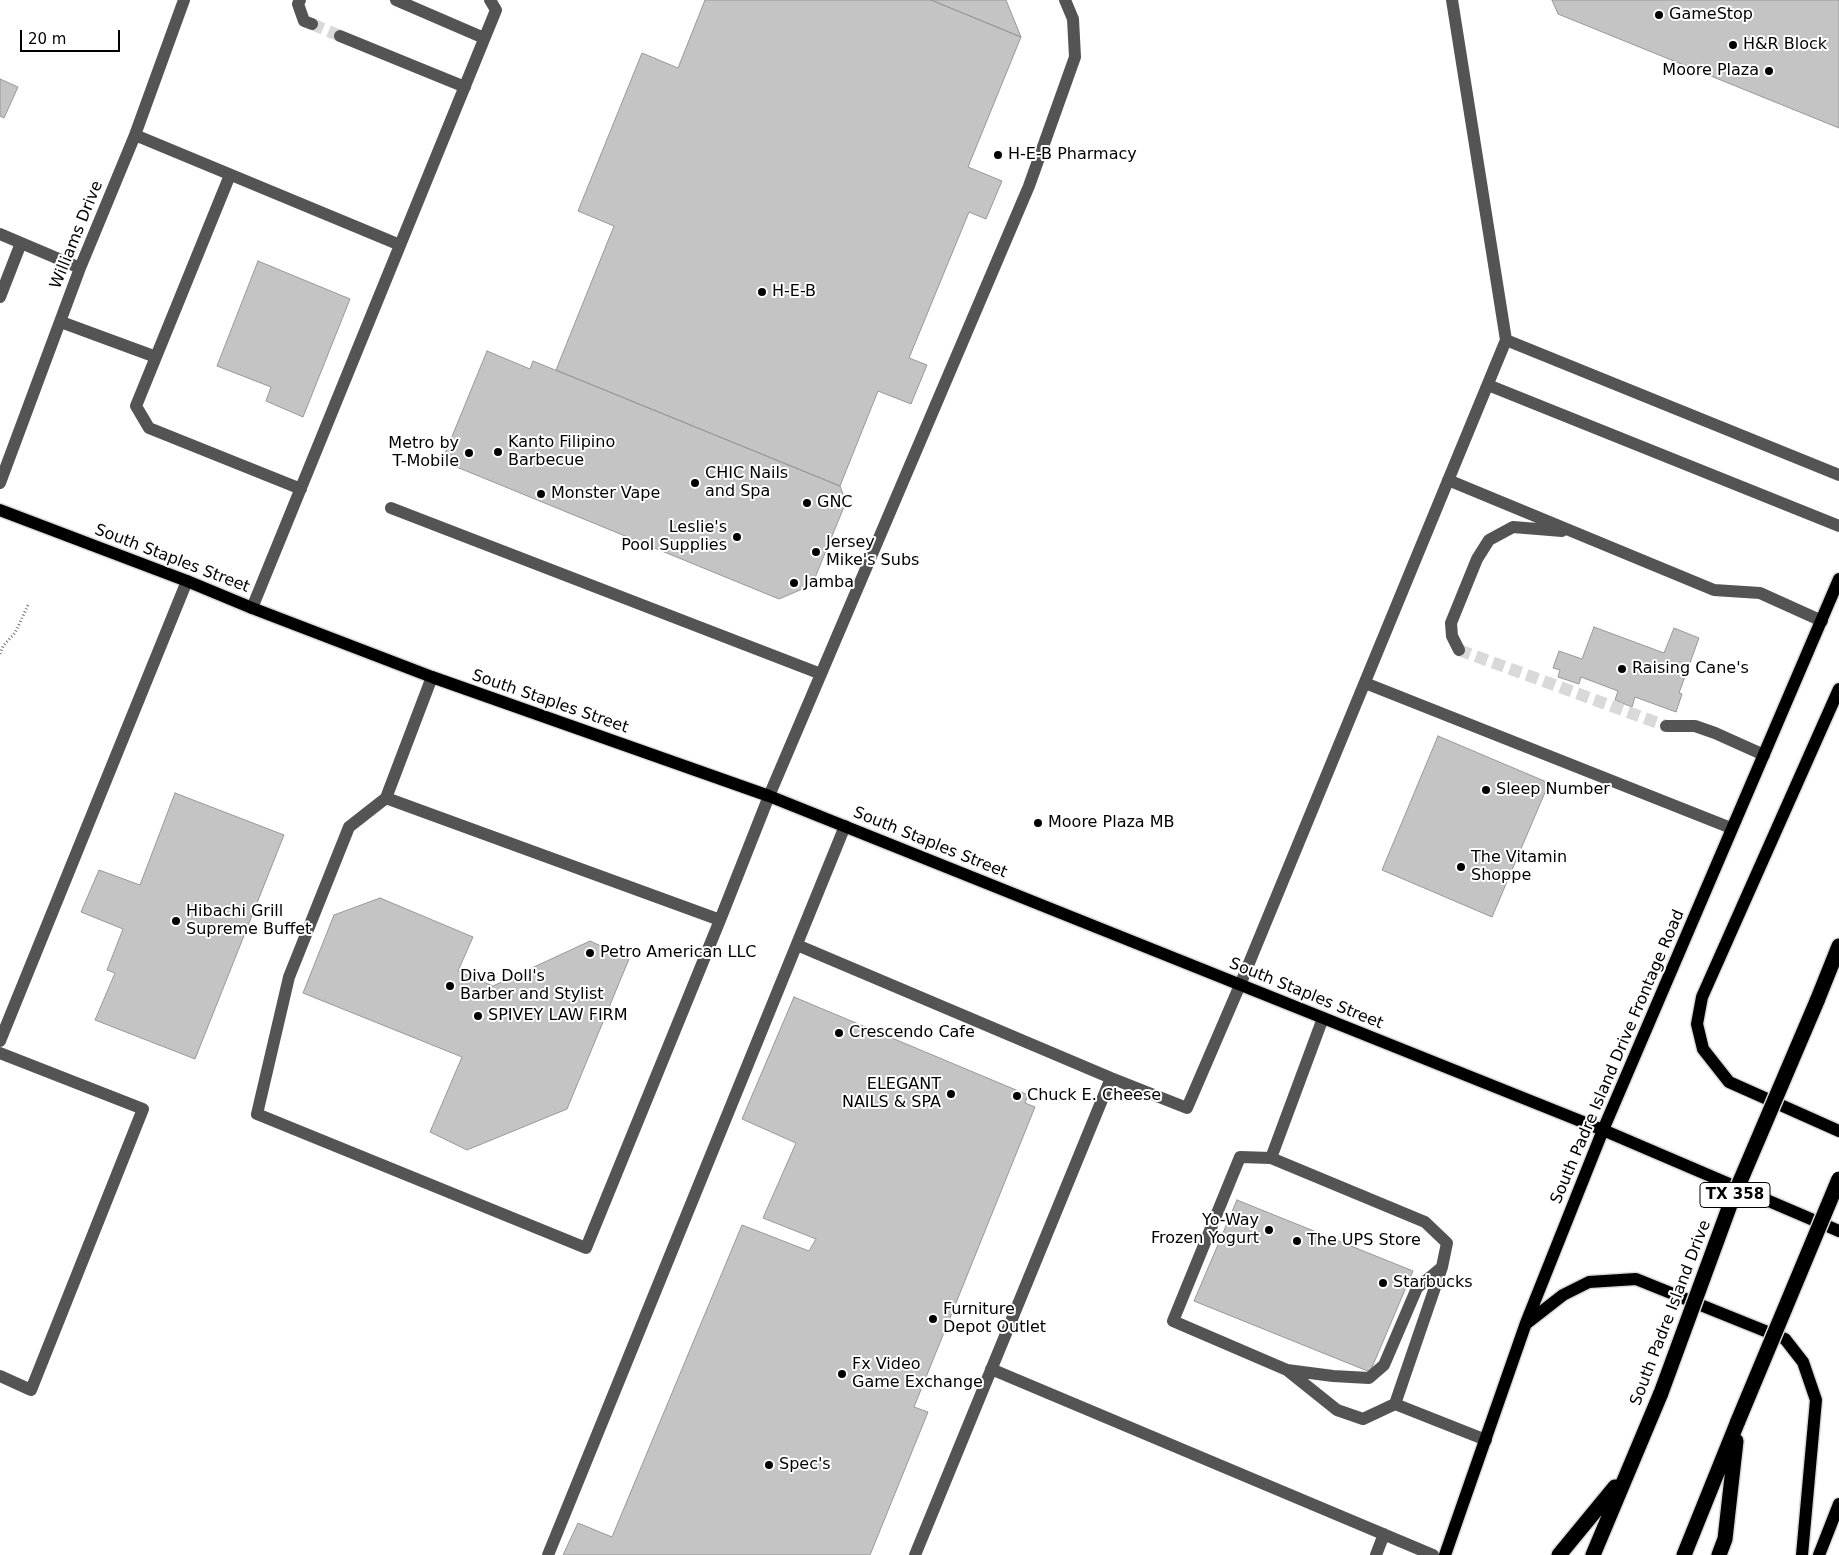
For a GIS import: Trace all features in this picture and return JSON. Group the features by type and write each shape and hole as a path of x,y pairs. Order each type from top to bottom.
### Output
{"highway":[{"name":"South Padre Island Drive","path":"1593,1555 1661,1393 1730,1205 1839,946"},
{"path":"1684,1555 1839,1179"},
{"path":"1719,1555 1725,1539 1738,1421"},
{"path":"1559,1555 1626,1474"}],"main road":[{"name":"South Staples Street","path":"0,510 432,677 769,796 1603,1130 1839,1231"},
{"name":"South Padre Island Drive Frontage Road","path":"1445,1555 1526,1323 1603,1130 1839,579"},
{"path":"1839,689 1702,997 1697,1024 1702,1049 1729,1082 1839,1130"},
{"path":"1526,1323 1563,1295 1589,1282 1636,1279 1785,1339 1802,1362 1816,1400 1802,1555"},
{"path":"1819,1555 1839,1504"}],"street":[{"name":"Williams Drive","path":"0,483 80,268 135,135 184,0"},
{"path":"396,0 484,38"},
{"path":"252,608 496,10 490,0"},
{"path":"432,677 386,798 349,827 289,977 257,1114 586,1248 769,796 1029,186 1060,104 1075,57 1074,19 1066,0"},
{"path":"797,945 1186,1108 1240,985 1506,340 1452,0"},
{"path":"296,1 304,21 312,24"},
{"path":"340,36 465,87"},
{"path":"135,135 400,245"},
{"path":"230,175 136,406 149,428 300,489"},
{"path":"0,234 80,268"},
{"path":"0,297 21,243"},
{"path":"60,322 156,358"},
{"path":"1506,340 1839,475"},
{"path":"1488,385 1839,526"},
{"path":"1448,480 1714,590 1760,593 1822,620"},
{"path":"391,508 821,674"},
{"path":"1459,650 1452,636 1451,623 1477,560 1489,540 1513,527 1574,532"},
{"path":"0,1041 187,581"},
{"path":"1364,683 1732,828"},
{"path":"1666,726 1695,726 1715,732 1764,755"},
{"path":"386,798 720,920"},
{"path":"548,1555 844,826"},
{"path":"1270,1158 1323,1018"},
{"path":"0,1053 143,1109 32,1390 0,1376"},
{"path":"915,1555 1111,1078"},
{"path":"1395,1404 1442,1267 1447,1242 1425,1222 1270,1158 1240,1156 1173,1321 1287,1370 1333,1376 1369,1378 1384,1366 1417,1288 1442,1267"},
{"path":"991,1369 1433,1555"},
{"path":"1287,1370 1336,1410 1363,1418 1395,1404 1486,1440"},
{"path":"1376,1555 1384,1534"}],"path":[{"path":"0,654 3,646 15,633 29,603"}],"building":[{"name":"H-E-B","path":"705,0 931,0 1021,37 968,167 1002,181 986,219 969,212 909,358 927,365 911,404 878,391 840,486 556,370 614,226 578,211 642,53 678,68"},
{"path":"931,0 1006,0 1021,37"},
{"name":"Moore Plaza","path":"1552,0 1839,0 1839,128 1558,14"},
{"path":"0,79 18,87 4,118 0,116"},
{"path":"258,261 350,299 303,417 266,401 271,387 217,366"},
{"path":"487,351 530,369 533,361 840,486 846,502 812,585 779,599 442,461"},
{"name":"Raising Cane's","path":"1594,627 1664,653 1674,628 1699,638 1679,693 1682,694 1676,712 1635,697 1632,707 1615,700 1618,691 1581,677 1579,684 1558,677 1560,670 1553,668 1559,651 1582,659"},
{"path":"1438,736 1549,783 1492,917 1382,870"},
{"name":"Hibachi Grill Supreme Buffet","path":"175,793 284,835 195,1059 95,1020 115,973 107,970 123,929 81,912 99,870 140,885"},
{"path":"380,898 473,937 458,971 493,986 590,941 629,959 567,1109 467,1150 430,1132 462,1057 303,993 334,915"},
{"path":"794,997 1028,1095 1025,1103 1035,1107 914,1407 928,1412 870,1555 563,1555 578,1523 612,1537 742,1225 809,1251 816,1239 763,1218 796,1143 742,1119"},
{"path":"1237,1200 1413,1271 1370,1372 1194,1301"}],"tunnel":[{"path":"312,24 340,36"},
{"path":"1459,650 1666,726"}],"place":[{"name":"GameStop","path":"1659,15"},
{"name":"H&R Block","path":"1733,45"},
{"name":"Moore Plaza","path":"1769,71"},
{"name":"H-E-B Pharmacy","path":"998,155"},
{"name":"H-E-B","path":"762,292"},
{"name":"Kanto Filipino Barbecue","path":"498,452"},
{"name":"Metro by T-Mobile","path":"469,453"},
{"name":"CHIC Nails and Spa","path":"695,483"},
{"name":"Monster Vape","path":"541,494"},
{"name":"GNC","path":"807,503"},
{"name":"Leslie's Pool Supplies","path":"737,537"},
{"name":"Jersey Mike's Subs","path":"816,552"},
{"name":"Jamba","path":"794,583"},
{"name":"Raising Cane's","path":"1622,669"},
{"name":"Sleep Number","path":"1486,790"},
{"name":"Moore Plaza MB","path":"1038,823"},
{"name":"The Vitamin Shoppe","path":"1461,867"},
{"name":"Hibachi Grill Supreme Buffet","path":"176,921"},
{"name":"Petro American LLC","path":"590,953"},
{"name":"Diva Doll's Barber and Stylist","path":"450,986"},
{"name":"SPIVEY LAW FIRM","path":"478,1016"},
{"name":"Crescendo Cafe","path":"839,1033"},
{"name":"ELEGANT NAILS & SPA","path":"951,1094"},
{"name":"Chuck E. Cheese","path":"1017,1096"},
{"name":"Yo-Way Frozen Yogurt","path":"1269,1230"},
{"name":"The UPS Store","path":"1297,1241"},
{"name":"Starbucks","path":"1383,1283"},
{"name":"Furniture Depot Outlet","path":"933,1319"},
{"name":"Fx Video Game Exchange","path":"842,1374"},
{"name":"Spec's","path":"769,1465"}]}
